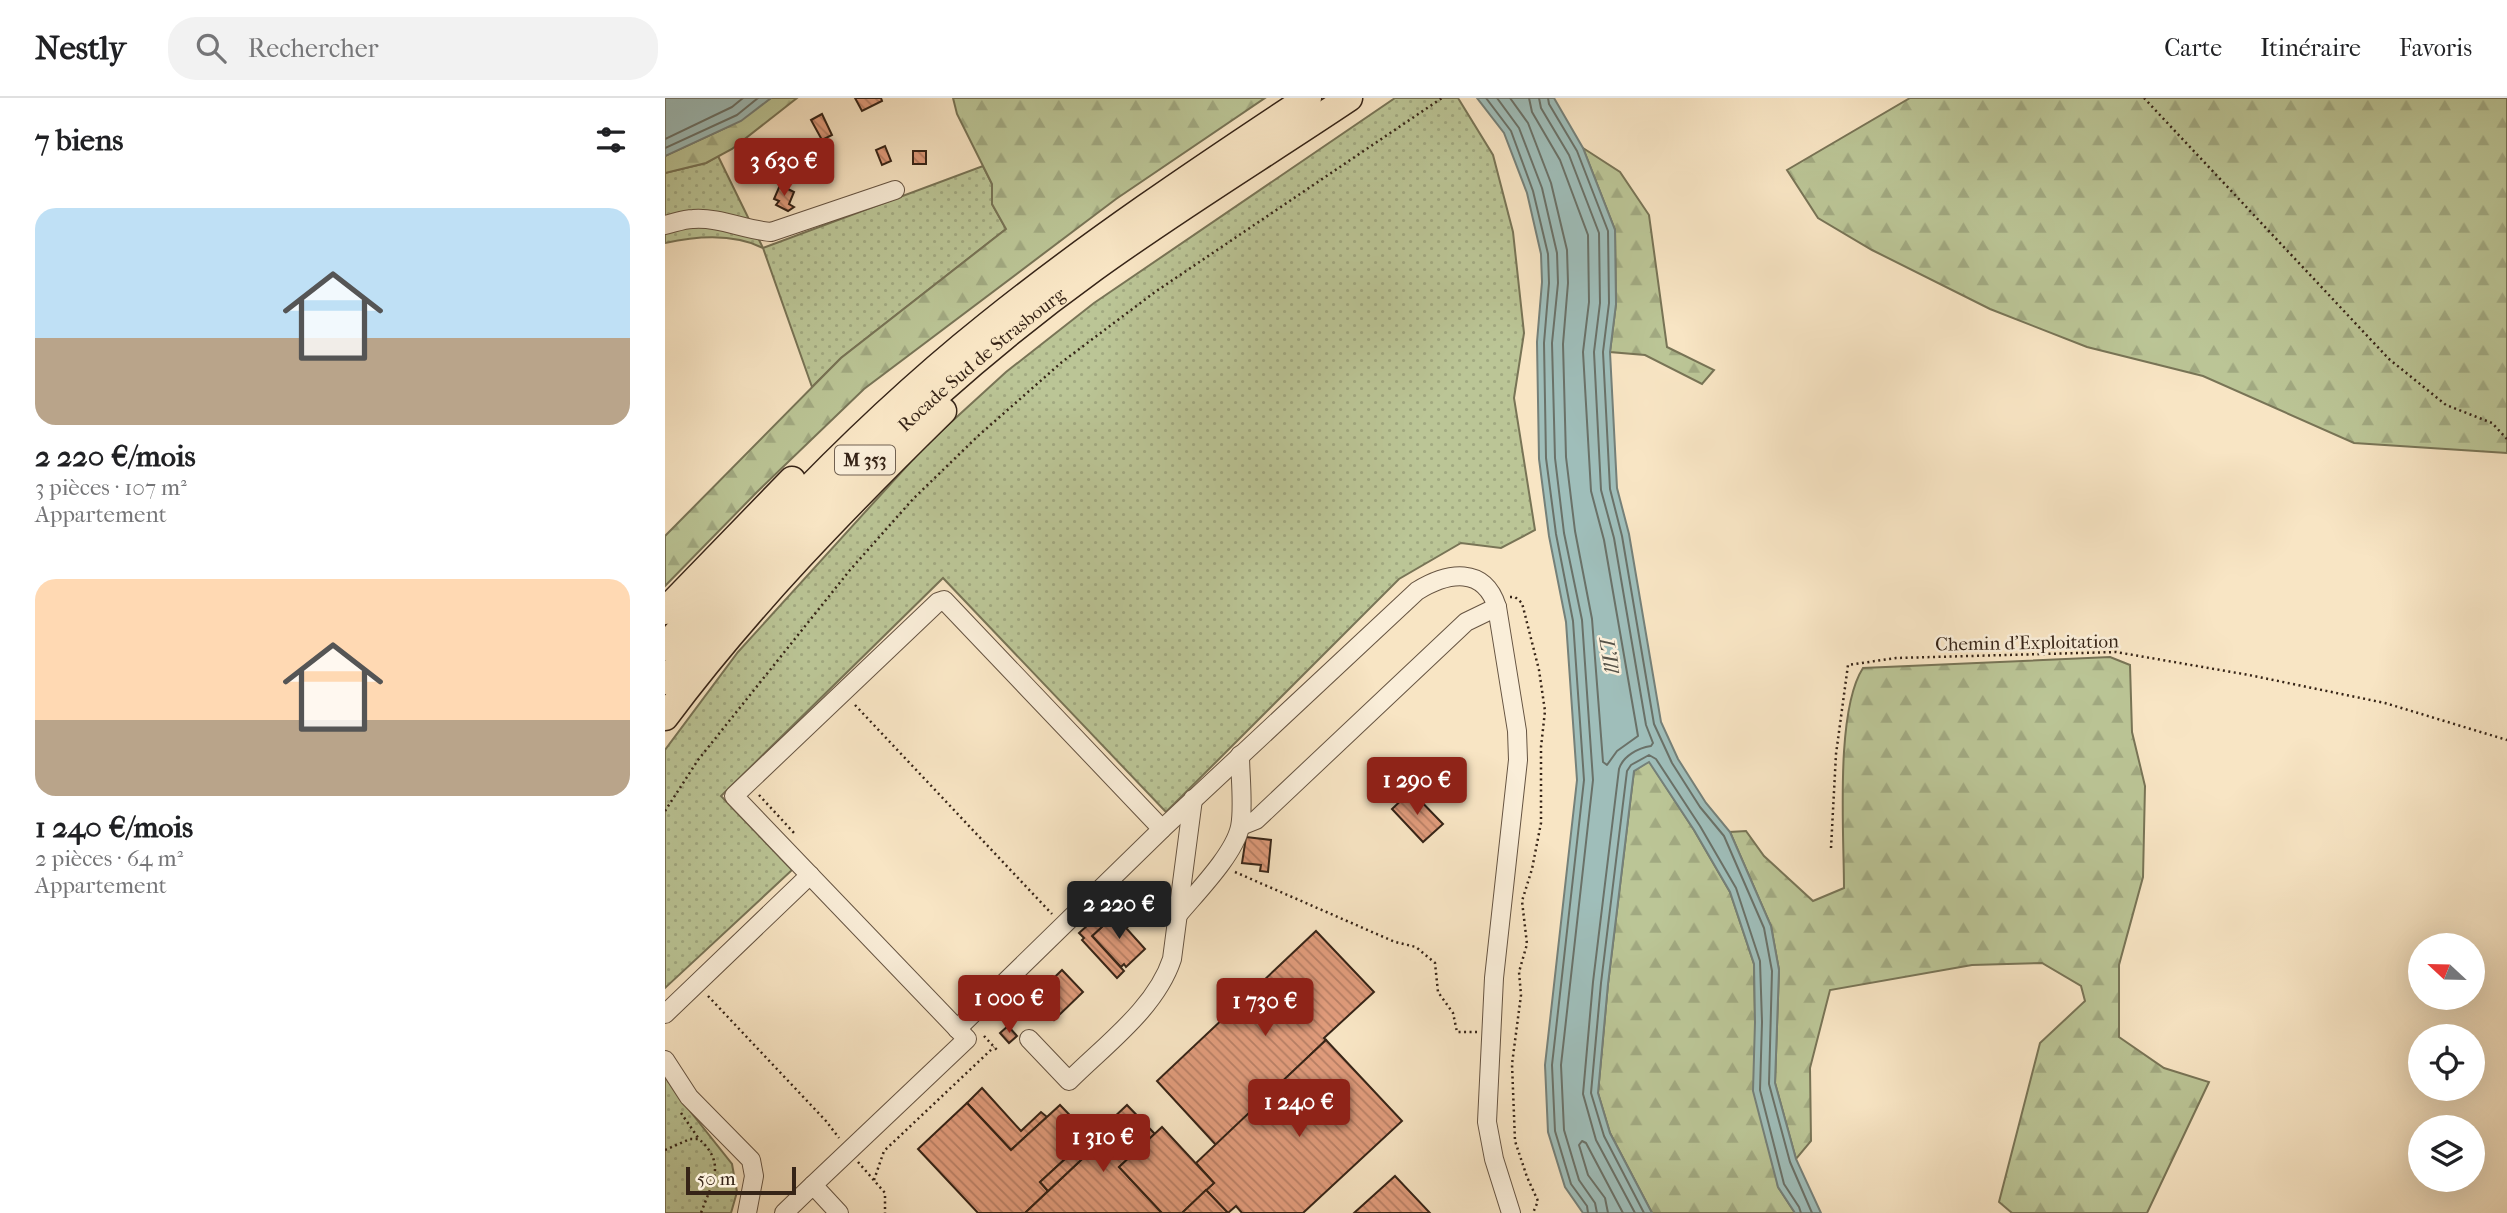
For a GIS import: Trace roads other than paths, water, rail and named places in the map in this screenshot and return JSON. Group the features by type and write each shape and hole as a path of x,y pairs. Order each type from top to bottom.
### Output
{"highway":[{"name":"Rocade Sud de Strasbourg","path":"665,647 722,580 823,474 925,378 988,326 1165,194 1308,98"},
{"name":"Rocade Sud de Strasbourg","path":"665,681 773,554 877,449 958,375 1093,268 1349,98"},
{"path":"665,717 721,647 820,536 958,397 1000,358 1069,302 1093,268"},
{"path":"665,611 737,534 814,458 917,369 988,326"}],"street":[{"path":"665,225 692,219 721,221 750,230 771,232 895,190"},
{"path":"957,1029 1161,829 1417,590 1433,581 1474,578 1486,584 1495,601 1517,732 1518,760 1493,978 1487,1122 1494,1159 1510,1213"},
{"path":"784,1213 967,1039 734,796 938,602 944,600 1161,829"},
{"path":"1241,826 1256,820 1466,622 1495,601"},
{"path":"1177,916 1218,867 1241,826 1240,755"},
{"path":"1028,1039 1069,1081 1152,998 1172,958 1193,799"},
{"path":"665,1014 810,875"},
{"path":"665,1060 689,1097 751,1160 754,1176 747,1213"},
{"path":"813,1185 839,1213"}],"water":[{"path":"665,98 771,98 741,121 665,156"},
{"name":"L'Ill","path":"1477,98 1554,98 1583,148 1615,230 1616,304 1610,352 1617,488 1629,534 1661,722 1678,759 1706,803 1730,832 1771,926 1779,970 1775,1083 1796,1159 1821,1213 1795,1213 1778,1187 1753,1091 1754,964 1730,892 1694,830 1649,762 1634,771 1608,984 1598,1093 1610,1133 1652,1213 1583,1213 1565,1187 1548,1132 1545,1065 1577,780 1566,622 1549,536 1539,459 1537,342 1542,282 1541,254 1527,193 1504,133"}]}
